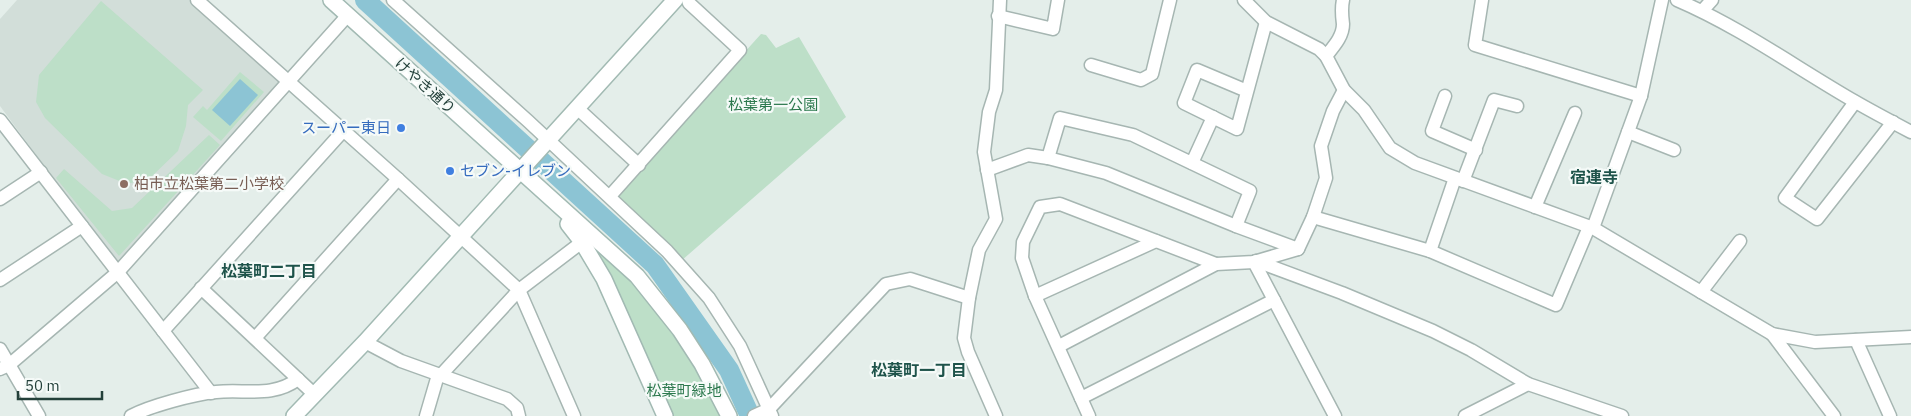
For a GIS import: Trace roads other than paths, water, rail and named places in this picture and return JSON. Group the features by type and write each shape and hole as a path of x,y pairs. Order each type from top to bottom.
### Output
{"street":[{"path":"197,0 398,179 519,290 574,416"},
{"name":"けやき通り","path":"331,0 525,165"},
{"path":"393,0 546,142 610,196 668,251 709,298 740,346 764,413 886,284 910,279 969,298"},
{"path":"294,416 365,342 675,0"},
{"path":"610,196 740,50 688,0"},
{"path":"996,416 968,352 964,338 969,298 979,250 996,219 984,152 989,112 996,90 1000,0"},
{"path":"998,16 1053,29 1058,0"},
{"path":"1091,65 1141,80 1152,74 1170,0"},
{"path":"1244,0 1266,22 1310,44 1326,56 1344,90 1364,110 1390,148 1415,163 1591,228 1772,334 1815,342 1911,337"},
{"path":"1326,56 1339,39 1342,31 1341,15 1343,0"},
{"path":"1482,0 1475,45 1641,96"},
{"path":"1313,217 1430,251 1556,306 1591,228 1641,96 1662,0"},
{"path":"1677,0 1702,11 1773,50 1855,102 1911,132"},
{"path":"1702,11 1712,0"},
{"path":"5,367 118,272 348,15"},
{"path":"1247,91 1196,70 1184,102 1238,130 1266,22"},
{"path":"1089,416 1035,296 1022,258 1023,242 1040,207 1060,204 1216,264 1255,262 1298,249 1313,217 1326,178 1321,146 1333,111 1344,90"},
{"path":"1445,96 1432,131 1476,150"},
{"path":"1430,251 1459,180 1476,150 1494,100 1517,106"},
{"path":"1855,102 1784,198 1817,219 1893,122"},
{"path":"577,108 639,165"},
{"path":"1535,207 1575,113"},
{"path":"1192,163 1214,117"},
{"path":"1048,158 1060,118 1133,135 1250,191 1236,226"},
{"path":"0,120 211,393"},
{"path":"163,331 343,131"},
{"path":"1628,132 1674,150"},
{"path":"987,170 1028,156 1048,158 1106,173 1298,249"},
{"path":"525,165 582,242 604,280 665,416"},
{"path":"525,165 637,276 680,330 702,364 729,416"},
{"path":"0,199 41,172"},
{"path":"255,338 398,179"},
{"path":"0,280 82,226"},
{"path":"1035,296 1156,241"},
{"path":"1701,292 1740,241"},
{"path":"426,416 439,375 519,290 582,242"},
{"path":"1255,262 1335,416"},
{"path":"1255,262 1342,293 1433,332 1471,350 1528,384 1622,416"},
{"path":"1058,346 1216,264"},
{"path":"201,288 316,395"},
{"path":"1081,398 1274,300"},
{"path":"1772,334 1834,416"},
{"path":"1856,340 1890,416"},
{"path":"365,342 401,361 507,399 517,408 519,416"},
{"path":"0,350 5,367 39,416"},
{"path":"131,416 144,410 211,393 271,391 286,387 298,379"},
{"path":"1465,416 1528,384"}],"water":[{"path":"240,79 258,95 230,126 212,110"}],"waterway":[{"path":"365,0 655,265 729,370 750,416"}],"place":[{"name":"スーパー東日","path":"401,128"},
{"name":"セブン-イレブン","path":"450,171"},
{"name":"柏市立松葉第二小学校","path":"124,184"}],"district":[{"name":"宿連寺","path":"1594,177"},
{"name":"松葉町二丁目","path":"269,271"},
{"name":"松葉町一丁目","path":"919,370"}],"park label":[{"name":"松葉第一公園","path":"773,105"},
{"name":"松葉町緑地","path":"684,391"}]}
